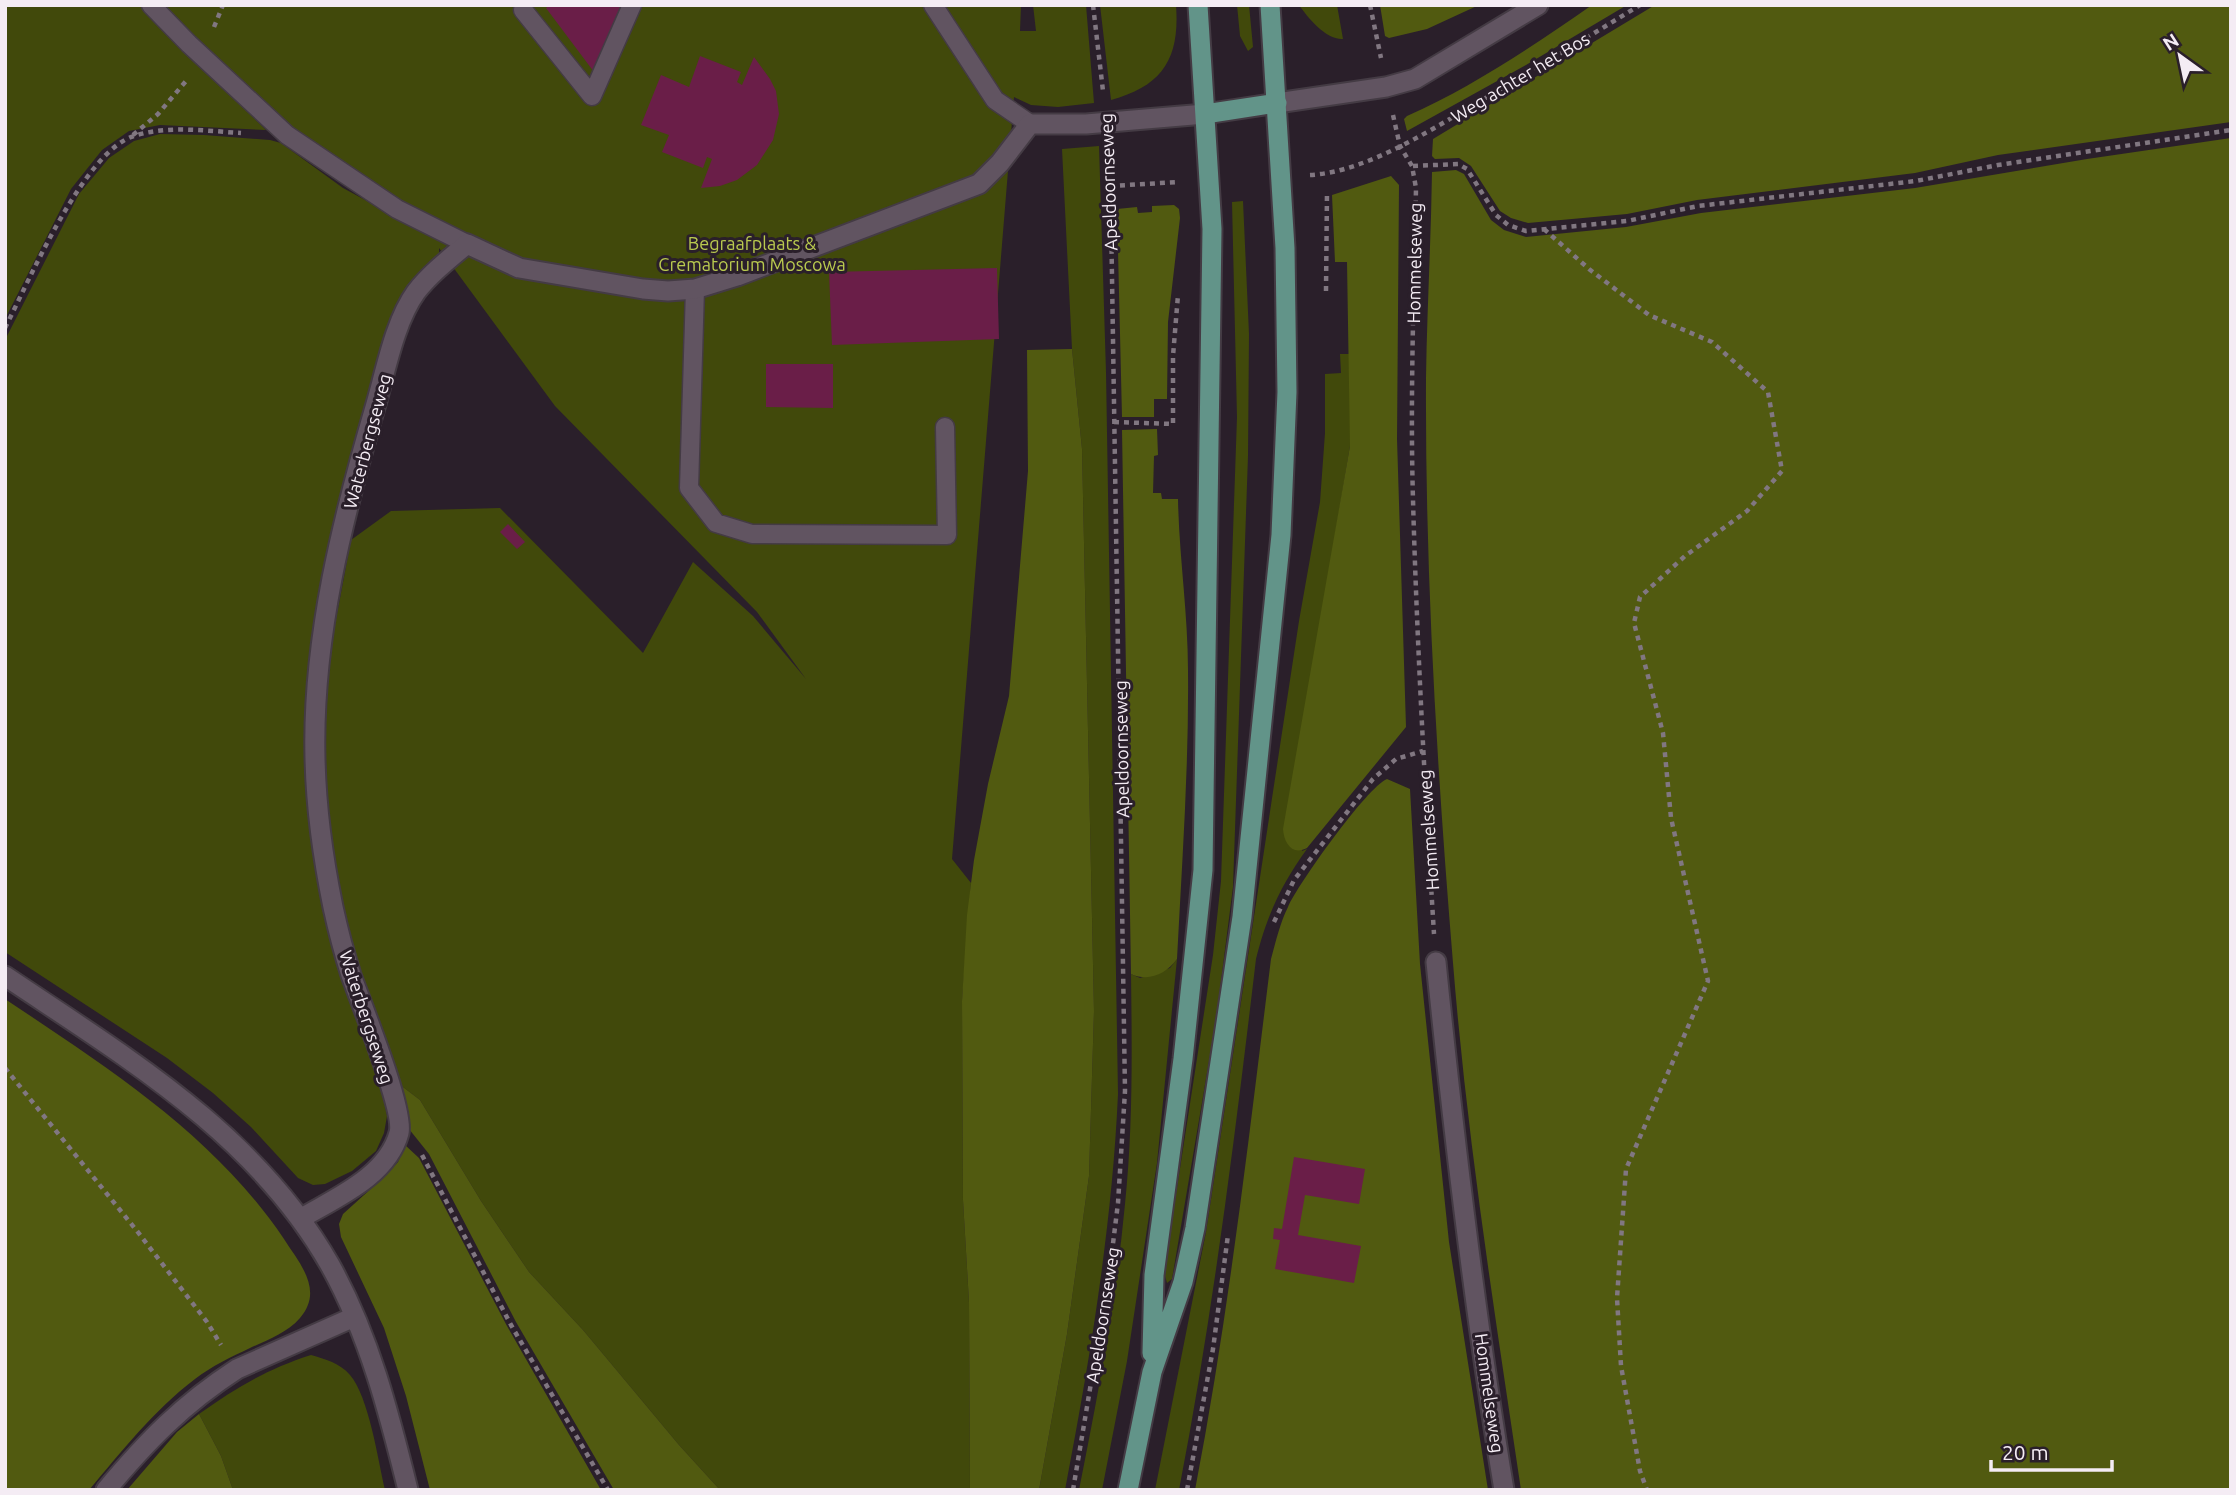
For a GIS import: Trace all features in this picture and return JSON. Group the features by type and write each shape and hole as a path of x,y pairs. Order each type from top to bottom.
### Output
{"main road":[{"path":"1152,1372 1154,1275 1183,1059 1203,870 1212,229 1198,5"},
{"path":"1128,1490 1152,1372 1183,1282 1195,1228 1242,917 1281,535 1287,392 1285,248 1270,5"},
{"path":"1205,114 1277,103"}],"street":[{"path":"1277,103 1386,87 1415,79 1538,5"},
{"path":"467,244 519,268 643,289 695,289 802,252 979,184 1000,163 1030,124 1107,122 1205,114"},
{"name":"Waterbergseweg","path":"400,1131 397,1107 351,972 333,909 314,758 320,653 358,466 397,333 416,293 445,262 467,244"},
{"name":"Hommelseweg","path":"1436,962 1451,1116 1504,1490"},
{"path":"5,976 153,1075 196,1108 258,1168 300,1219 329,1265 354,1317 388,1408 408,1490"},
{"path":"300,1219 355,1187 384,1161 400,1131"},
{"path":"106,1490 148,1441 190,1401 237,1369 354,1317"}],"lane":[{"path":"151,5 199,54 287,135 397,209 467,244"},
{"path":"523,10 593,96 632,5"},
{"path":"933,5 995,100 1030,124"},
{"path":"695,289 689,488 716,523 752,534 947,535 945,427"}],"path":[{"name":"Apeldoornseweg","path":"1073,1490 1109,1276 1118,1203 1125,1091 1111,161 1093,5"},
{"name":"Weg achter het Bos","path":"1399,146 1441,124 1640,5"},
{"path":"5,328 76,191 106,154 158,114 184,85 199,54"},
{"path":"131,136 159,130 287,135"},
{"path":"1544,229 1626,221 1698,206 1916,181 1998,165 2231,130"},
{"name":"Hommelseweg","path":"1436,962 1423,751 1413,498 1412,376 1416,188 1412,166 1458,164 1467,170 1496,215 1508,225 1526,231 1544,229"},
{"path":"1326,291 1327,191"},
{"path":"1544,229 1589,269 1648,315 1712,342 1768,392 1782,471 1747,511 1685,556 1640,597 1634,623 1663,733 1671,818 1708,981 1626,1169 1617,1298 1620,1352 1640,1471 1647,1490"},
{"path":"1114,422 1172,424 1178,288"},
{"path":"1272,928 1294,880 1373,779 1396,759 1423,751"},
{"path":"5,1068 153,1251 207,1322 237,1369"},
{"path":"400,1131 424,1156 511,1325 608,1490"},
{"path":"1187,1490 1213,1349 1228,1231"}],"green space":[{"path":"5,5 139,5 266,130 160,125 129,131 102,150 71,189 5,319"},
{"name":"Begraafplaats & Crematorium Moscowa","path":"163,5 1021,5 1020,31 1036,31 1033,5 1086,5 1094,103 1058,107 1031,105 1014,97 952,859 971,883 962,1001 963,1200 969,1302 970,1490 720,1490 583,1330 529,1272 481,1201 420,1100 399,1084 358,969 333,858 327,811 325,707 329,656 351,540 391,511 500,508 643,653 693,562 753,616 806,679 757,612 555,406 439,248 439,255 388,328 357,432 334,533 312,655 342,975 382,1090 387,1116 384,1133 376,1151 352,1171 325,1184 313,1185 298,1178 251,1127 213,1093 167,1058 5,952 5,340 79,194 109,158 134,141 160,134 270,140 281,143 343,188 428,234 407,204 355,174 297,131"},
{"path":"1100,5 1176,5 1175,40 1165,67 1144,87 1111,100"},
{"path":"1237,5 1249,5 1253,47 1248,51 1240,36"},
{"path":"1299,5 1337,5 1343,39 1324,32"},
{"path":"1380,5 1479,5 1427,29 1389,38 1385,36"},
{"path":"1592,5 1627,5 1407,131 1404,119 1407,116 1479,79"},
{"path":"1655,5 2231,5 2231,122 1998,155 1915,173 1697,200 1627,214 1528,223 1511,218 1500,211 1471,166 1459,158 1435,159 1432,156 1433,139"},
{"path":"2231,138 2231,1490 1521,1490 1466,1095 1442,817 1433,671 1426,451 1432,172 1456,170 1464,174 1491,220 1504,230 1526,237 1626,227 1701,213 1915,188"},
{"path":"1099,146 1106,372 1118,1094 1111,1194 1099,1293 1065,1490 1039,1490 1067,1334 1089,1176 1094,1011 1082,449 1072,349 1062,149"},
{"path":"1391,176 1399,185 1397,439 1406,727 1307,848 1297,850 1287,843 1283,829 1350,446 1347,262 1335,262 1332,195"},
{"path":"1243,201 1249,334 1248,456 1233,887 1216,1020 1172,1279 1167,1283 1165,1276 1170,1233 1213,955 1221,881 1237,417 1232,202"},
{"path":"1174,205 1179,209 1180,218 1168,322 1167,399 1154,399 1154,417 1122,417 1117,209 1137,207 1138,213 1152,212 1152,206"},
{"path":"1072,349 1082,449 1094,1011 1089,1176 1067,1334 1039,1490 970,1490 969,1302 963,1200 962,1001 967,915 988,784 1009,696 1028,471 1027,350"},
{"path":"1340,354 1350,354 1350,446 1331,560 1302,851 1307,849 1276,901 1256,959 1213,1291 1179,1490 1155,1490 1206,1232 1299,621 1320,502 1325,433 1325,374 1341,373"},
{"path":"1157,429 1158,455 1154,456 1153,493 1161,493 1162,499 1178,499 1188,649 1188,706 1177,959 1168,969 1157,975 1144,977 1131,974 1122,430"},
{"path":"1387,779 1410,789 1420,964 1449,1242 1488,1490 1195,1490 1228,1291 1271,959 1278,932 1294,895 1334,837 1364,799"},
{"path":"1177,959 1157,1163 1127,1361 1102,1490 1079,1490 1112,1312 1128,1175 1132,1061 1131,974 1140,978 1170,968"},
{"path":"5,999 120,1077 192,1135 256,1202 297,1258 310,1287 307,1308 295,1323 277,1336 201,1374 180,1391 139,1432 89,1490 5,1490"},
{"path":"399,1084 420,1100 481,1201 529,1272 583,1330 720,1490 614,1490 516,1322 429,1154 409,1129 409,1114"},
{"path":"405,1145 419,1158 507,1326 601,1490 430,1490 406,1396 384,1328 341,1237 339,1224 343,1214 398,1162"},
{"path":"311,1355 342,1367 357,1385 372,1430 385,1490 233,1490 221,1456 199,1414 252,1380"},
{"path":"199,1414 221,1456 233,1490 127,1490 177,1432"}],"building":[{"path":"550,5 621,5 594,72 546,8"},
{"path":"700,56 741,72 737,82 742,85 754,57 776,91 779,114 773,140 757,165 737,180 720,186 701,188 712,159 707,157 703,168 662,152 669,135 641,125 661,75 689,87"},
{"path":"997,268 999,339 832,345 829,272"},
{"path":"766,364 833,364 833,408 766,407"},
{"path":"508,524 525,542 517,549 500,532"},
{"path":"1294,1157 1365,1169 1359,1204 1305,1195 1298,1235 1361,1246 1354,1283 1275,1269 1280,1240 1273,1239 1274,1228 1282,1229"}]}
